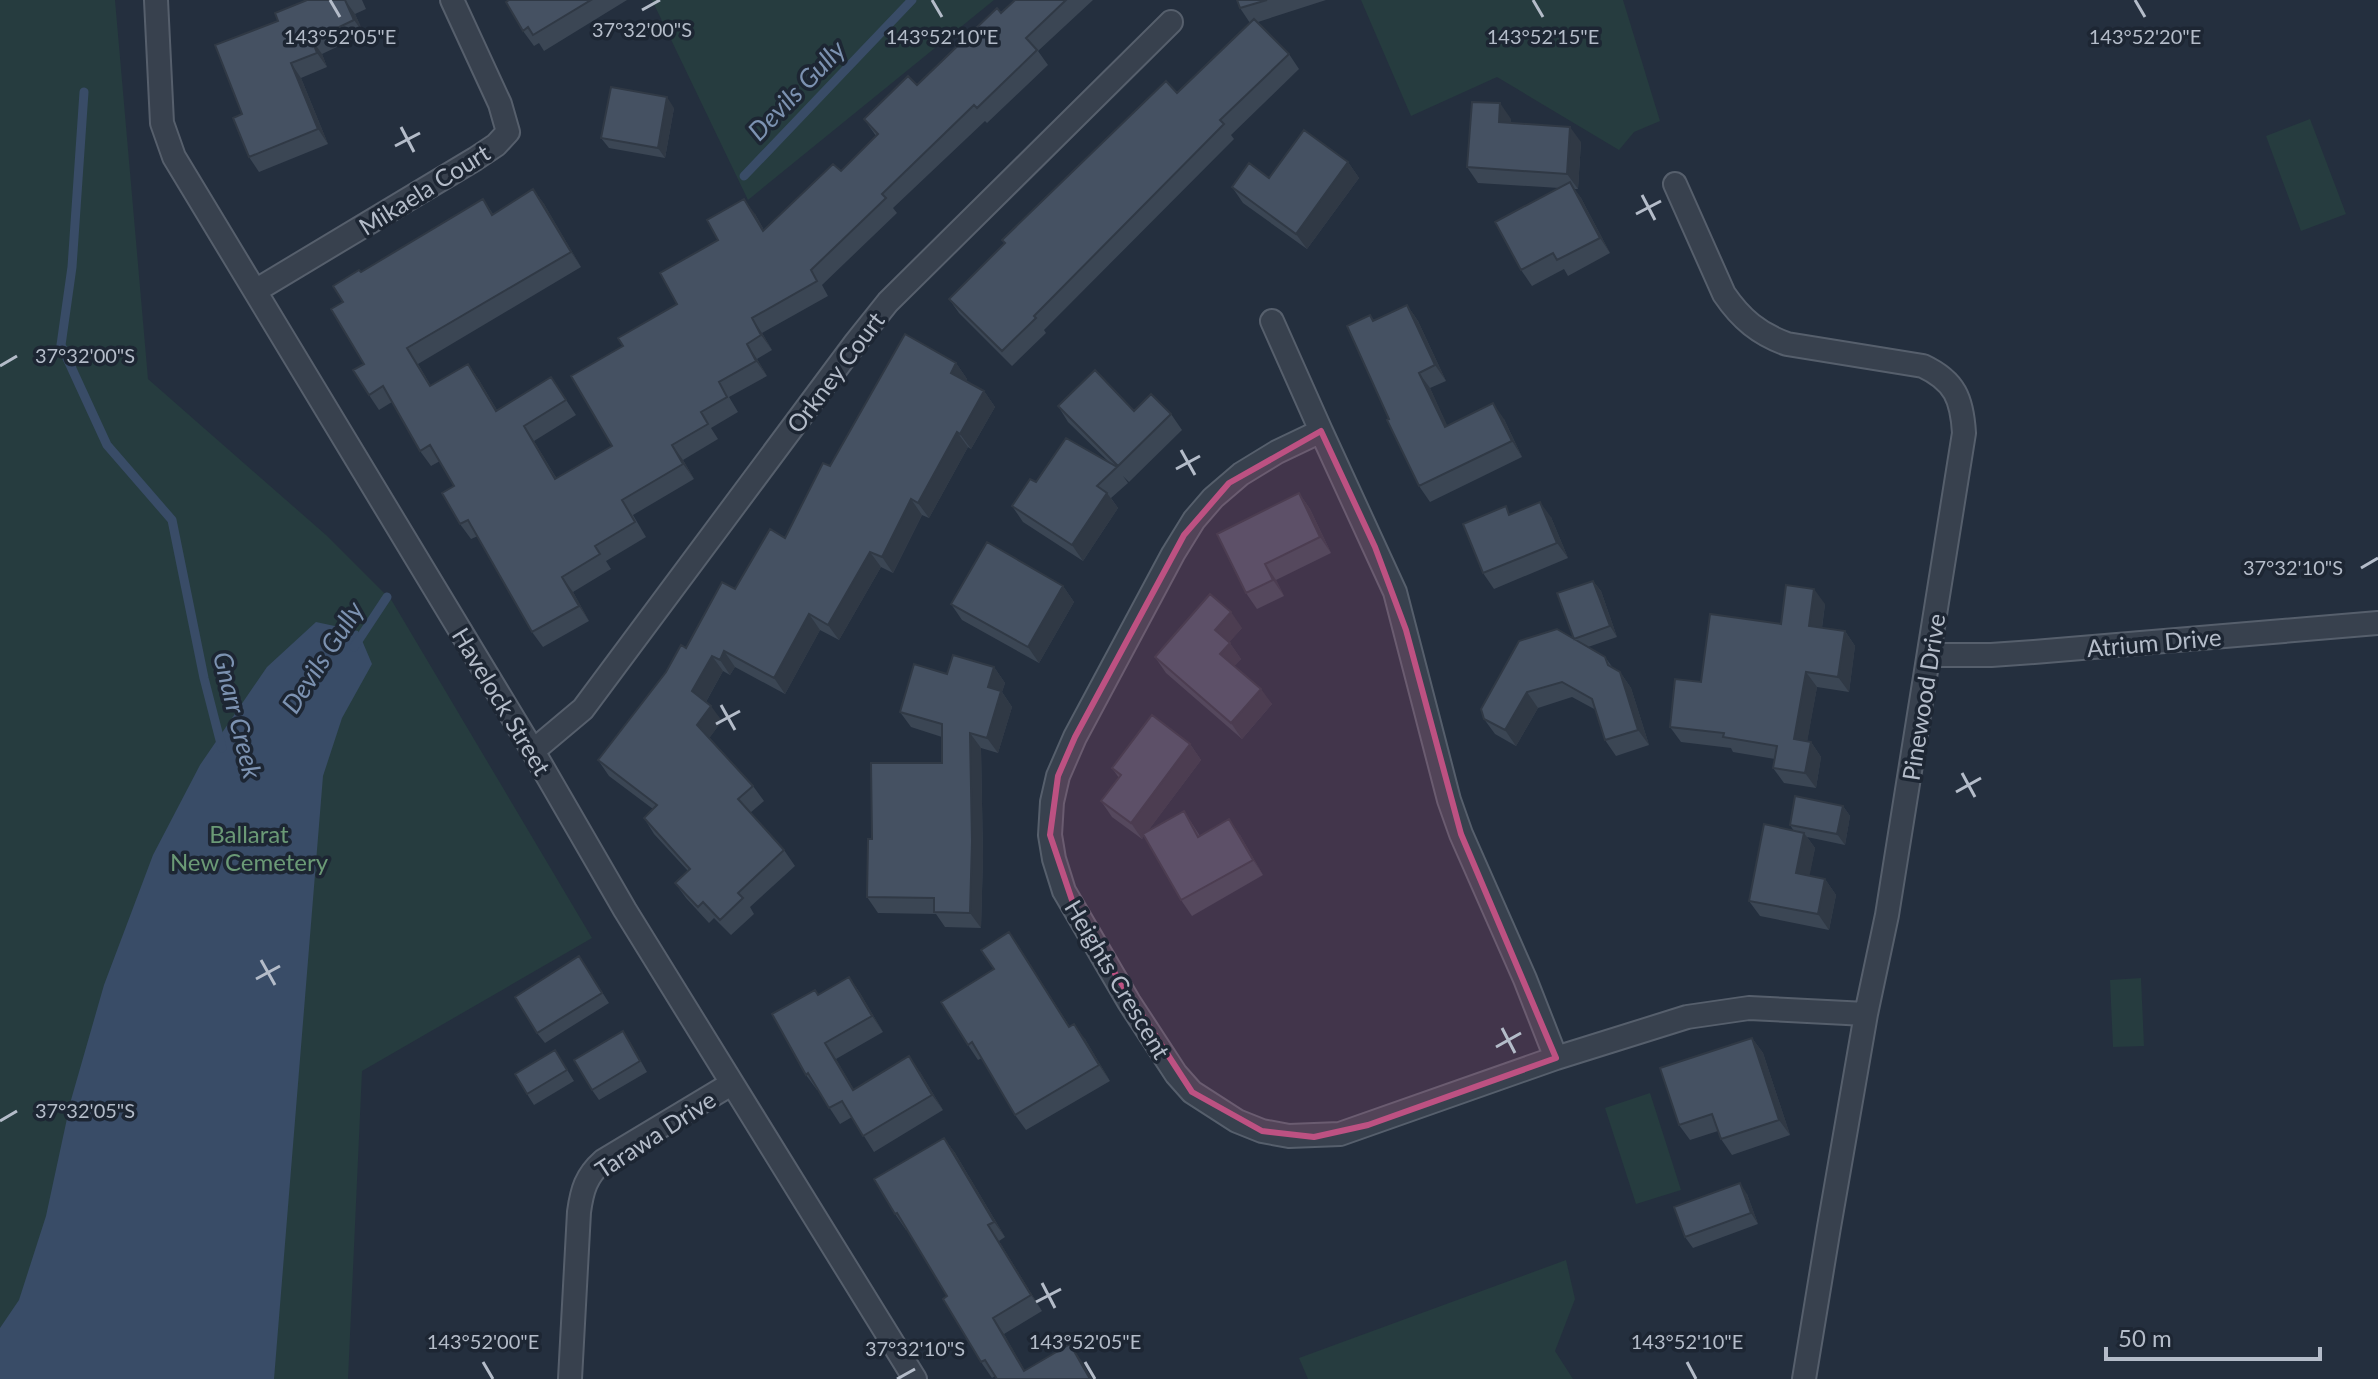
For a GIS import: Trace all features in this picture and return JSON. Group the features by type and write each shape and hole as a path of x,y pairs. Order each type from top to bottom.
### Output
{"street":[{"name":"Havelock Street","path":"156,0 162,123 166,139 203,206 533,751 625,910 915,1379"},
{"name":"Mikaela Court","path":"255,291 475,159 496,145 508,132 500,104 452,0"},
{"name":"Orkney Court","path":"533,751 583,709 888,302 1171,22"},
{"name":"Pinewood Drive","path":"1675,184 1724,294 1751,326 1768,338 1787,344 1923,366 1936,372 1956,393 1961,404 1964,433 1930,655 1804,1379"},
{"path":"1272,321 1395,592 1449,800 1556,1058"},
{"name":"Heights Crescent","path":"1321,431 1277,452 1229,483 1203,508 1179,545 1075,737 1058,776 1052,802 1050,835 1064,891 1129,1002 1176,1074 1192,1092 1237,1121 1262,1131 1289,1136 1340,1134 1556,1058 1687,1017 1749,1008 1866,1014"},
{"name":"Atrium Drive","path":"1930,655 2034,652 2378,623"},
{"name":"Tarawa Drive","path":"570,1379 579,1212 586,1179 603,1161 731,1084"}],"highlighted area":[{"path":"1321,431 1375,547 1406,630 1461,834 1556,1058 1368,1125 1314,1137 1262,1131 1192,1092 1077,915 1050,835 1058,776 1075,737 1184,535 1229,483"}],"green space":[{"name":"Ballarat New Cemetery","path":"0,0 115,0 148,379 326,535 392,601 592,938 362,1071 348,1379 0,1379"},
{"path":"652,0 994,0 748,200"},
{"path":"1361,0 1623,0 1660,121 1634,132 1619,150 1497,77 1411,116"},
{"path":"2310,119 2346,214 2301,231 2266,136"},
{"path":"2141,978 2144,1046 2113,1047 2110,980"},
{"path":"1650,1093 1681,1190 1636,1204 1605,1108"},
{"path":"1566,1260 1575,1299 1555,1351 1573,1379 1308,1379 1299,1358"}],"water":[{"path":"316,622 358,631 372,664 342,718 323,776 274,1379 0,1379 0,1328 19,1300 46,1216 71,1100 104,985 153,855 200,765 267,667"}],"building":[{"path":"307,0 345,0 354,20 312,40 317,53 291,63 318,129 249,157 233,118 242,114 215,45 278,21 275,13"},
{"path":"591,0 533,35 528,27 523,31 506,2"},
{"path":"1015,0 1066,0 1026,38 1037,50 977,108 974,105 882,194 886,198 811,270 817,281 752,318 761,335 747,344 756,361 719,382 727,397 701,412 708,424 672,445 683,464 622,500 635,522 595,546 600,554 562,577 579,606 532,632 468,520 460,524 442,493 454,486 430,445 420,451 383,386 369,395 353,370 364,364 331,309 343,302 333,286 483,199 492,215 533,189 571,252 407,348 430,386 468,364 496,411 551,377 566,400 524,426 555,479 612,446 571,376 623,346 618,338 677,304 660,273 718,240 707,220 744,199 763,231 833,164 841,171 878,134 864,119 908,76 917,85 997,8 1001,13"},
{"path":"1237,0 1267,0 1240,8"},
{"path":"1254,19 1289,54 1220,120 1224,124 1002,351 949,299 1005,243 1002,240 1166,81 1177,93"},
{"path":"611,87 667,97 658,148 601,138"},
{"path":"1472,102 1500,103 1499,122 1570,127 1567,174 1467,167"},
{"path":"1304,130 1348,162 1296,234 1232,187 1249,163 1269,178"},
{"path":"1570,182 1600,238 1557,260 1553,253 1521,270 1495,222"},
{"path":"1407,305 1435,365 1419,373 1445,427 1493,403 1512,441 1419,486 1347,326 1370,315 1373,321"},
{"path":"905,334 956,363 951,373 984,391 960,434 957,432 918,503 911,499 882,557 870,552 828,625 809,614 774,678 724,651 720,660 712,656 692,691 711,706 697,725 753,786 738,799 784,850 738,893 743,898 720,920 703,902 698,907 675,883 690,869 644,818 657,805 598,760 666,672 681,645 686,648 722,582 735,589 770,529 785,538 823,463 830,466"},
{"path":"1095,370 1134,411 1151,394 1171,414 1118,466 1058,406"},
{"path":"1066,438 1117,467 1097,486 1107,493 1072,545 1012,506 1030,479 1036,482"},
{"path":"1299,493 1320,537 1265,564 1273,580 1246,593 1217,534"},
{"path":"1540,502 1557,543 1483,573 1463,524 1506,506 1509,515"},
{"path":"987,542 1063,586 1028,647 951,604"},
{"path":"1593,581 1610,626 1574,639 1557,593"},
{"path":"1786,585 1814,589 1809,626 1845,631 1838,677 1806,672 1794,739 1811,742 1805,773 1773,768 1777,746 1723,737 1724,733 1670,727 1675,679 1701,682 1710,614 1781,624"},
{"path":"1210,594 1231,612 1215,630 1230,643 1220,654 1261,689 1231,723 1155,657"},
{"path":"1557,629 1605,657 1608,665 1620,672 1638,730 1605,740 1592,699 1562,682 1527,692 1505,730 1484,719 1481,709 1519,641"},
{"path":"953,655 994,667 988,687 1001,691 987,738 970,733 970,913 934,912 934,898 867,897 868,839 872,839 871,763 942,763 942,724 900,712 914,664 947,674"},
{"path":"1152,715 1190,744 1131,823 1101,801 1121,775 1112,768"},
{"path":"1795,796 1843,806 1837,834 1790,825"},
{"path":"1184,811 1198,837 1229,819 1253,860 1181,900 1143,834"},
{"path":"1764,824 1804,833 1796,873 1825,879 1818,914 1749,901"},
{"path":"1009,932 1069,1027 1074,1024 1099,1065 1015,1115 972,1042 968,1045 941,1002 994,969 981,950"},
{"path":"579,956 602,993 537,1033 515,997"},
{"path":"849,977 872,1016 825,1043 853,1090 909,1056 932,1095 863,1136 842,1101 829,1108 808,1073 806,1075 772,1014 815,990 818,995"},
{"path":"623,1031 640,1061 592,1090 574,1060"},
{"path":"1752,1038 1779,1120 1721,1139 1712,1114 1679,1125 1660,1068"},
{"path":"555,1050 567,1070 527,1094 515,1074"},
{"path":"944,1138 994,1222 988,1225 1031,1295 993,1318 1024,1371 1070,1344 1090,1379 997,1379 985,1360 981,1362 943,1299 947,1296 874,1179"},
{"path":"1740,1183 1751,1213 1685,1237 1674,1207"}],"waterway":[{"name":"Devils Gully","path":"744,176 912,0"},
{"name":"Gnarr Creek","path":"84,92 72,267 61,345 107,445 172,520 204,678 222,748"},
{"name":"Devils Gully","path":"354,647 387,597"}]}
